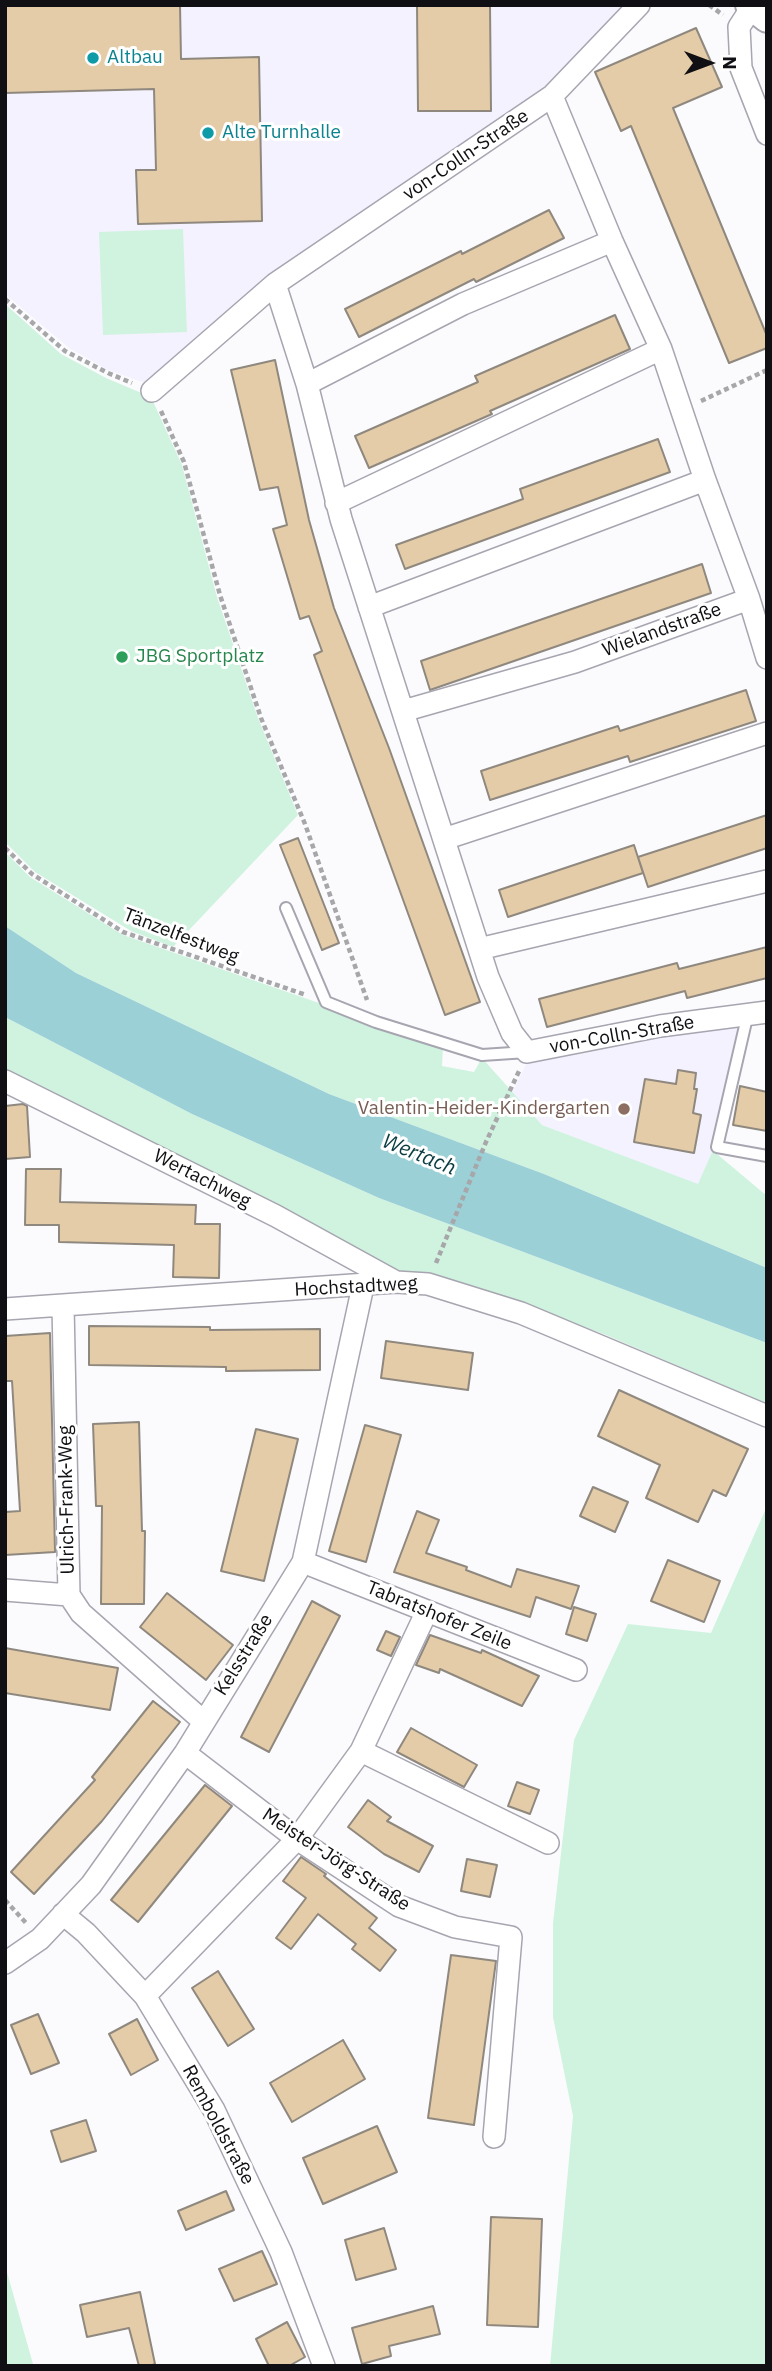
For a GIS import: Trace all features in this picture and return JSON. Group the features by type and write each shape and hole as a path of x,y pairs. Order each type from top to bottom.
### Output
{"street":[{"name":"von-Colln-Straße","path":"152,391 275,284 552,96 639,5"},
{"path":"756,10 739,27 741,68 767,134"},
{"path":"552,96 612,241 661,349 749,599 767,658"},
{"path":"307,384 463,304 612,241"},
{"name":"von-Colln-Straße","path":"275,284 307,384 336,503 488,977 512,1033 527,1052 660,1026 757,1012"},
{"path":"336,503 661,349"},
{"path":"369,607 705,480"},
{"name":"Wielandstraße","path":"403,711 575,662 749,599"},
{"path":"444,839 767,733"},
{"path":"479,949 767,881"},
{"name":"Wertachweg","path":"5,1081 276,1216 396,1282"},
{"name":"Hochstadtweg","path":"5,1309 396,1282 428,1284 521,1313 767,1416"},
{"name":"Kelsstraße","path":"5,1964 40,1939 90,1885 185,1753 303,1562 363,1286"},
{"name":"Ulrich-Frank-Weg","path":"63,1305 69,1595 81,1614 203,1721"},
{"name":"Tabratshofer Zeile","path":"303,1562 576,1670"},
{"path":"5,1590 69,1595"},
{"path":"145,1996 297,1839 361,1751 427,1611"},
{"path":"361,1751 548,1843"},
{"name":"Meister-Jörg-Straße","path":"185,1753 297,1839 399,1906 455,1927 511,1937 494,2137"},
{"name":"Remboldstraße","path":"63,1914 86,1933 145,1996 219,2122 281,2252 324,2366"}],"lane":[{"path":"286,908 326,1002 376,1022 482,1055 527,1052"},
{"path":"757,1012 717,1147 767,1156"}],"path":[{"path":"5,299 65,351 152,391 184,462 220,595 261,718 305,824 376,1022"},
{"path":"682,410 767,370"},
{"name":"Tänzelfestweg","path":"5,848 32,874 123,932 326,1002"},
{"path":"438,1258 527,1052"},
{"path":"5,1900 40,1939"}],"shaded area":[{"path":"5,5 632,5 550,94 151,385 108,370 69,348 5,294"},
{"name":"Valentin-Heider-Kindergarten","path":"743,1018 712,1152 698,1185 542,1125 512,1093 530,1056"}],"green space":[{"path":"183,229 187,332 103,335 99,232"},
{"name":"JBG Sportplatz","path":"5,304 61,354 106,378 151,397 182,465 217,597 258,718 298,815 173,947 131,931 35,872 5,842"},
{"path":"5,852 30,877 123,935 443,1046 442,1066 474,1072 482,1058 542,1125 698,1184 712,1152 717,1154 767,1196 767,1268 544,1174 329,1094 76,973 5,926"},
{"path":"5,1017 192,1114 379,1198 767,1343 767,1404 606,1335 520,1303 395,1277 5,1075"},
{"path":"767,1506 767,2366 550,2366 573,2116 553,2017 553,1923 574,1740 628,1624 711,1633"},
{"path":"5,2265 33,2364 33,2366 6,2366"}],"water":[{"name":"Wertach","path":"5,926 76,973 329,1094 544,1174 767,1268 767,1343 379,1198 192,1114 5,1017"}],"building":[{"path":"5,5 180,5 181,59 259,57 262,221 138,224 136,170 156,170 154,89 5,93"},
{"path":"417,5 490,5 491,111 418,111"},
{"path":"696,28 722,87 673,108 767,336 767,348 729,363 631,126 621,131 595,72"},
{"path":"549,210 564,238 476,282 474,279 359,337 345,309"},
{"path":"615,315 630,349 369,468 355,436 478,382 475,376"},
{"path":"275,360 309,520 334,608 389,748 480,1002 445,1015 314,655 322,651 309,616 300,619 273,529 287,525 278,487 260,490 231,370"},
{"path":"658,439 670,472 405,569 396,545 523,499 520,489"},
{"path":"702,564 711,593 430,690 421,661"},
{"path":"746,690 756,721 630,762 628,756 490,800 481,771 618,726 620,731"},
{"path":"767,815 767,848 648,887 638,857"},
{"path":"298,838 339,943 322,950 280,845"},
{"path":"634,845 643,873 508,917 499,890"},
{"path":"767,947 767,978 687,998 685,991 547,1027 539,999 677,963 679,969"},
{"path":"678,1070 696,1073 694,1089 697,1089 693,1113 701,1115 694,1153 634,1142 645,1079 676,1084"},
{"path":"740,1086 767,1092 767,1131 733,1125"},
{"path":"5,1106 27,1106 30,1157 5,1159"},
{"path":"26,1169 61,1169 60,1202 196,1205 195,1224 220,1224 219,1278 173,1277 174,1245 59,1242 59,1225 25,1225"},
{"path":"89,1326 210,1327 210,1330 320,1329 320,1370 226,1371 226,1367 89,1365"},
{"path":"50,1333 55,1552 5,1555 5,1512 20,1511 12,1381 5,1381 5,1336"},
{"path":"386,1341 473,1353 468,1390 381,1378"},
{"path":"619,1390 748,1449 726,1496 713,1490 698,1522 646,1498 660,1465 598,1436"},
{"path":"139,1422 142,1531 145,1531 144,1604 101,1604 102,1506 96,1506 93,1424"},
{"path":"365,1425 401,1435 366,1562 329,1551"},
{"path":"256,1429 298,1439 264,1581 221,1571"},
{"path":"593,1487 628,1502 615,1532 580,1516"},
{"path":"417,1511 439,1520 426,1553 467,1567 466,1570 511,1587 517,1569 579,1586 571,1609 536,1597 530,1617 394,1572"},
{"path":"668,1560 720,1581 704,1622 651,1601"},
{"path":"167,1593 233,1645 206,1680 140,1627"},
{"path":"312,1601 340,1616 269,1752 241,1737"},
{"path":"574,1607 596,1614 587,1641 566,1634"},
{"path":"386,1631 400,1637 391,1656 377,1650"},
{"path":"430,1635 481,1653 482,1650 539,1676 522,1706 440,1669 439,1673 416,1665"},
{"path":"5,1648 118,1668 110,1710 5,1693"},
{"path":"153,1701 180,1722 102,1821 34,1894 11,1872 95,1780 92,1777"},
{"path":"411,1728 477,1765 464,1787 397,1752"},
{"path":"517,1782 539,1790 530,1814 508,1806"},
{"path":"205,1785 232,1806 138,1922 111,1900"},
{"path":"368,1800 391,1817 387,1821 433,1846 419,1872 384,1854 348,1827"},
{"path":"301,1857 326,1874 324,1876 377,1918 369,1928 396,1950 380,1971 352,1949 356,1944 318,1914 291,1949 276,1938 306,1898 283,1881"},
{"path":"467,1859 497,1865 490,1897 461,1891"},
{"path":"451,1955 496,1961 474,2125 428,2118"},
{"path":"218,1971 254,2029 228,2046 192,1988"},
{"path":"38,2014 59,2063 31,2074 11,2025"},
{"path":"137,2019 158,2060 131,2075 109,2034"},
{"path":"343,2040 365,2079 292,2122 270,2083"},
{"path":"86,2120 96,2151 61,2162 51,2131"},
{"path":"377,2126 397,2172 323,2204 303,2158"},
{"path":"226,2191 234,2210 186,2230 178,2211"},
{"path":"491,2217 542,2219 538,2327 487,2325"},
{"path":"384,2228 396,2269 356,2280 345,2240"},
{"path":"262,2251 277,2284 234,2301 219,2269"},
{"path":"140,2292 155,2364 150,2366 139,2366 129,2328 87,2337 80,2305"},
{"path":"433,2306 440,2334 389,2346 391,2356 362,2364 352,2328"},
{"path":"287,2322 305,2357 289,2366 269,2366 256,2339"}],"place":[{"name":"Altbau","path":"93,58"},
{"name":"Alte Turnhalle","path":"208,133"},
{"name":"JBG Sportplatz","path":"122,657"},
{"name":"Valentin-Heider-Kindergarten","path":"624,1109"}]}
